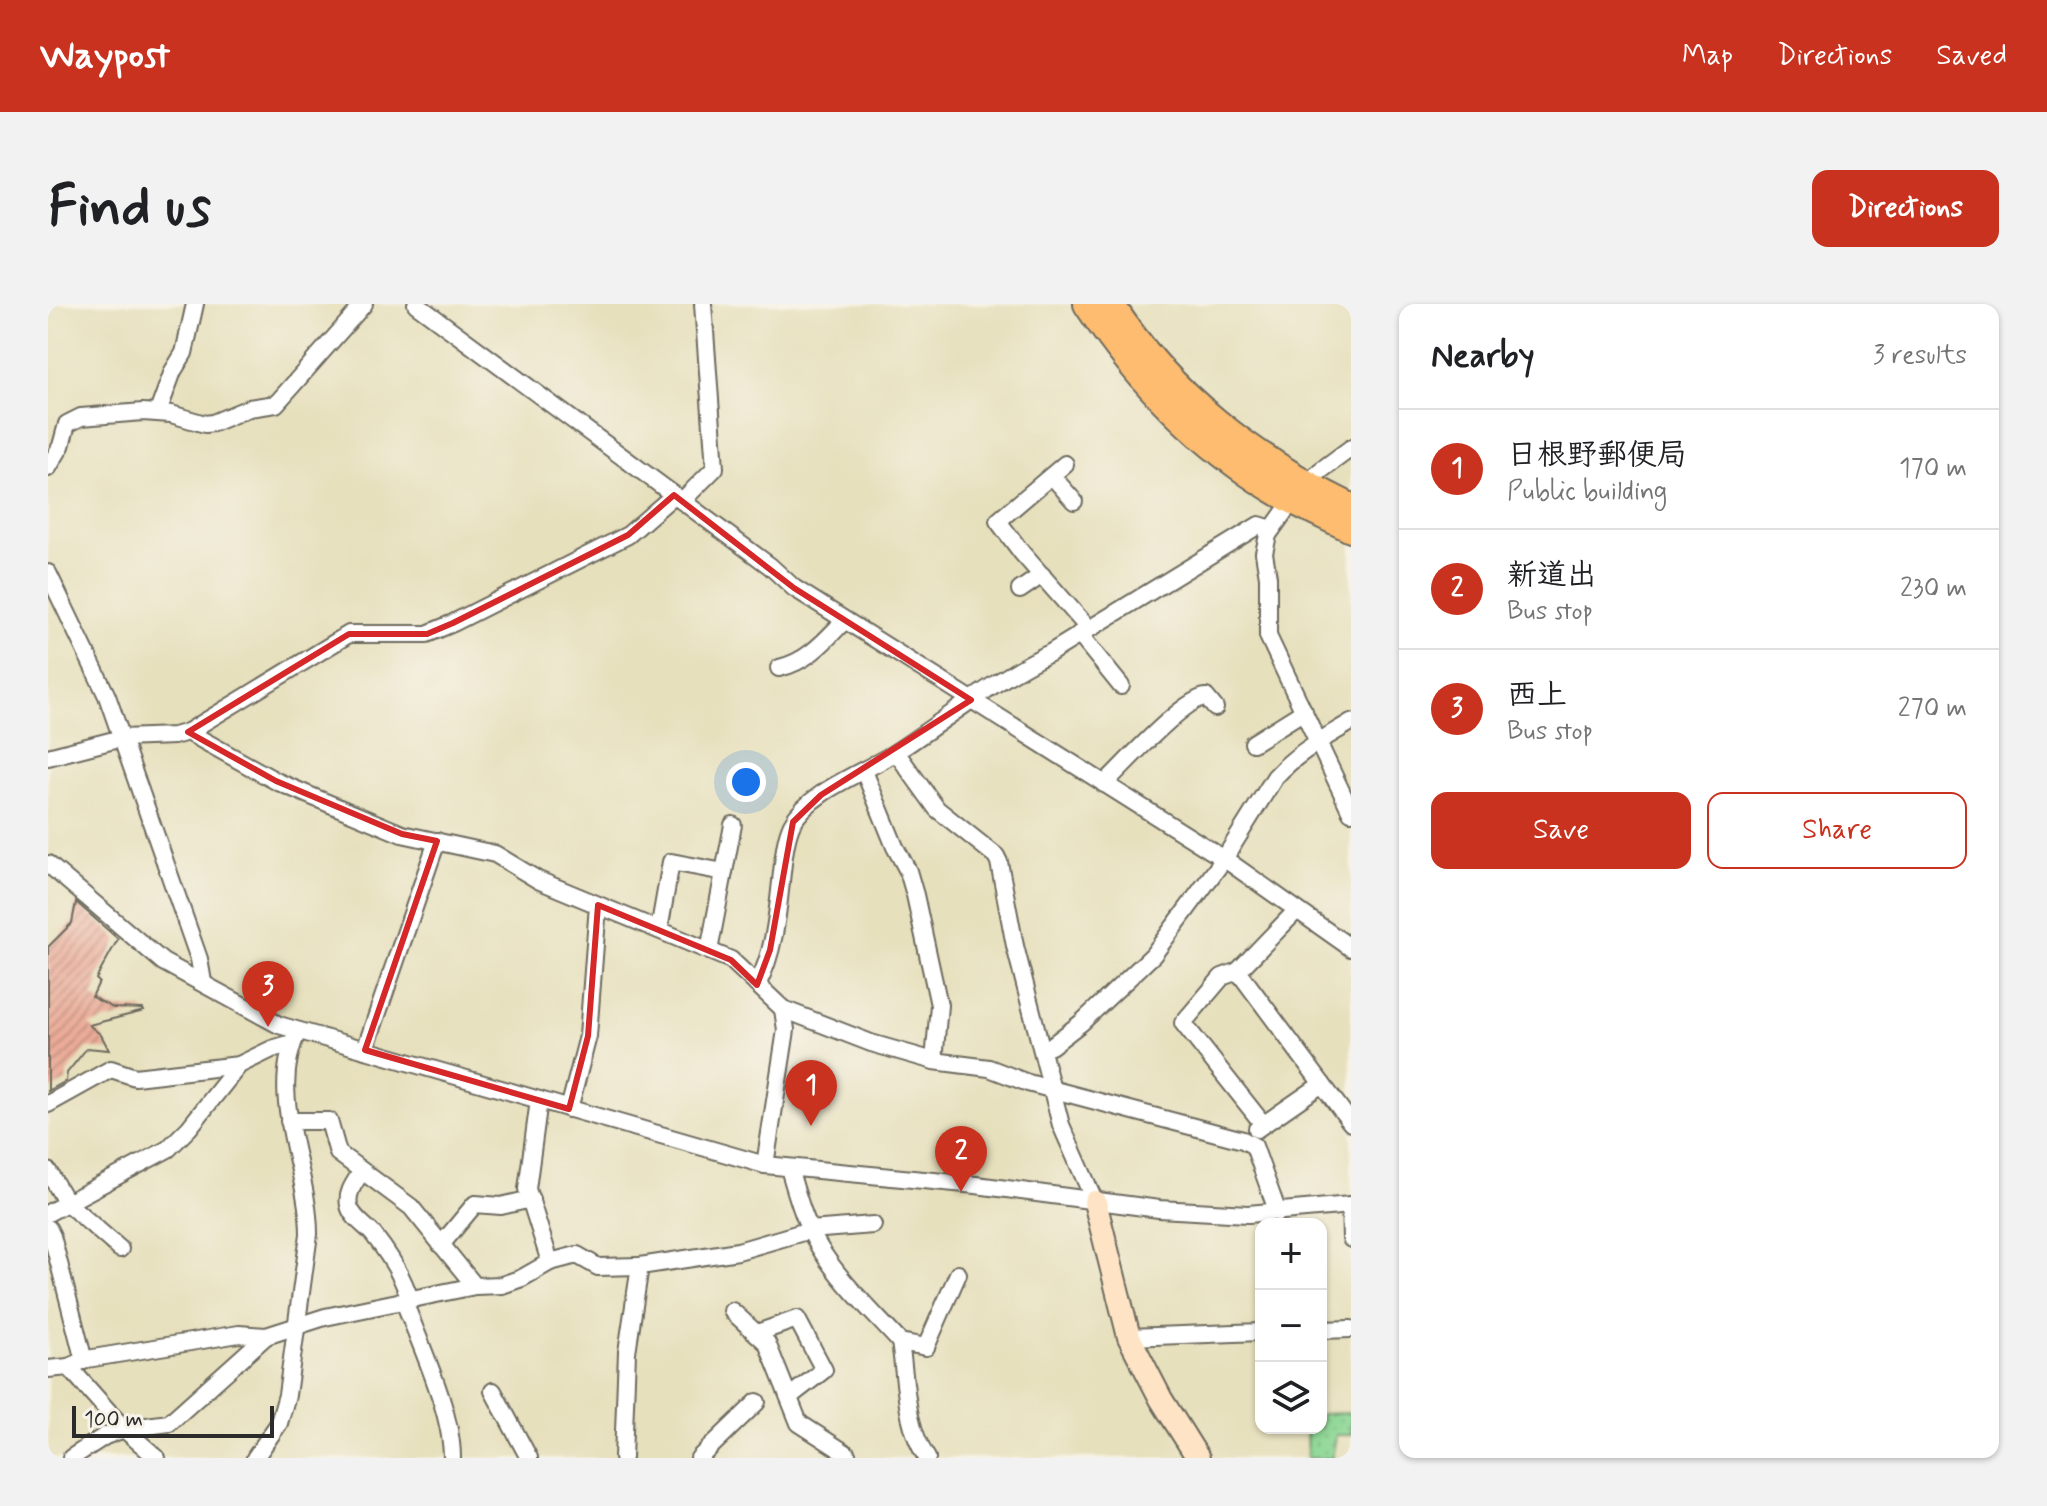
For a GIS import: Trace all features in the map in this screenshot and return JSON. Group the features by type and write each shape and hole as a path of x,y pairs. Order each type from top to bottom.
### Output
{"main road":[{"path":"1087,304 1123,356 1153,391 1231,461 1299,492 1351,507"},
{"path":"1111,304 1143,349 1202,408 1299,492 1351,529"}],"street":[{"path":"158,412 173,371 184,353 195,304"},
{"path":"48,468 61,446 67,424 81,417 158,412 213,423 249,408 276,404 364,304"},
{"path":"416,304 770,566 794,588 1224,859 1351,948"},
{"path":"48,757 122,738 174,736 188,732 349,634 427,634 628,535 715,468 703,304"},
{"path":"1351,448 1299,492 1272,529 1264,553 1268,577 1268,636 1351,812"},
{"path":"1065,464 998,521 1042,575 1121,686"},
{"path":"1052,476 1074,501"},
{"path":"757,985 770,950 787,840 793,822 821,795 896,752 1023,665 1050,653 1259,525 1272,529"},
{"path":"48,573 107,696 199,959 203,982"},
{"path":"1020,590 1042,575"},
{"path":"779,668 797,664 844,621"},
{"path":"1104,784 1171,718 1197,698 1206,697 1215,708"},
{"path":"1253,743 1304,711"},
{"path":"1043,1048 1051,1046 1081,1023 1153,955 1224,859 1275,777 1305,748 1351,722"},
{"path":"188,732 276,781 402,834 495,854 538,880 731,960 783,1009 871,1043 934,1061 989,1068 1028,1083 1243,1140 1254,1146 1278,1213"},
{"path":"896,752 937,809 996,856 999,862 1015,946 1061,1125 1095,1202 1129,1337 1161,1399 1198,1458"},
{"path":"864,771 908,871 918,908 939,1005 934,1061"},
{"path":"709,951 733,825"},
{"path":"365,1050 437,841"},
{"path":"659,930 671,862 724,872"},
{"path":"48,864 163,962 295,1037 365,1050 765,1165 1210,1212 1278,1213 1350,1205 1351,1239"},
{"path":"569,1109 588,1036 598,905"},
{"path":"1263,1124 1183,1023 1222,977 1238,971 1297,910"},
{"path":"1238,971 1351,1123"},
{"path":"765,1165 786,1030 783,1009"},
{"path":"48,1104 111,1069 135,1077 239,1065 295,1037"},
{"path":"255,1458 279,1423 287,1395 309,1234 309,1214 286,1107 295,1037"},
{"path":"48,1213 168,1149 189,1128 239,1065"},
{"path":"1243,1140 1322,1084"},
{"path":"539,1100 527,1189 550,1262"},
{"path":"289,1121 329,1121 338,1153 411,1207 475,1286"},
{"path":"789,1168 810,1230 838,1272 900,1342 912,1425 917,1443 927,1458"},
{"path":"48,1171 66,1202 120,1249"},
{"path":"362,1171 350,1190 349,1210 389,1256 445,1415 452,1438 452,1458"},
{"path":"441,1245 475,1204 501,1206 531,1199"},
{"path":"48,1369 239,1334 266,1336 325,1317 475,1286 502,1285 550,1262 577,1255 598,1267 640,1266 738,1251 810,1230 873,1225"},
{"path":"48,1228 76,1364 124,1429 157,1458"},
{"path":"623,1458 627,1352 640,1266"},
{"path":"900,1342 926,1347 958,1274"},
{"path":"732,1311 767,1343 799,1423 847,1454 844,1458"},
{"path":"757,1333 797,1319 824,1370 789,1397"},
{"path":"1327,1330 1351,1329"},
{"path":"1129,1337 1255,1332"},
{"path":"71,1458 105,1436 124,1429 169,1423 266,1336"},
{"path":"493,1391 529,1458"},
{"path":"699,1458 757,1402"}],"highlighted area":[{"path":"674,495 794,588 971,700 821,795 793,822 770,950 757,985 731,960 598,905 588,1036 569,1109 365,1050 437,841 402,834 276,781 188,732 349,634 427,634 453,623 628,535"}],"green space":[{"path":"1351,1413 1351,1435 1336,1435 1332,1458 1307,1458 1306,1434 1327,1434 1327,1414"}],"building":[{"path":"76,902 118,939 96,979 99,982 92,997 113,1008 144,1011 89,1025 101,1035 109,1050 87,1048 67,1073 66,1081 48,1091 48,947 72,923"}],"place":[{"name":"西上","path":"268,1027"},
{"name":"日根野郵便局","path":"811,1126"},
{"name":"新道出","path":"961,1192"}]}
